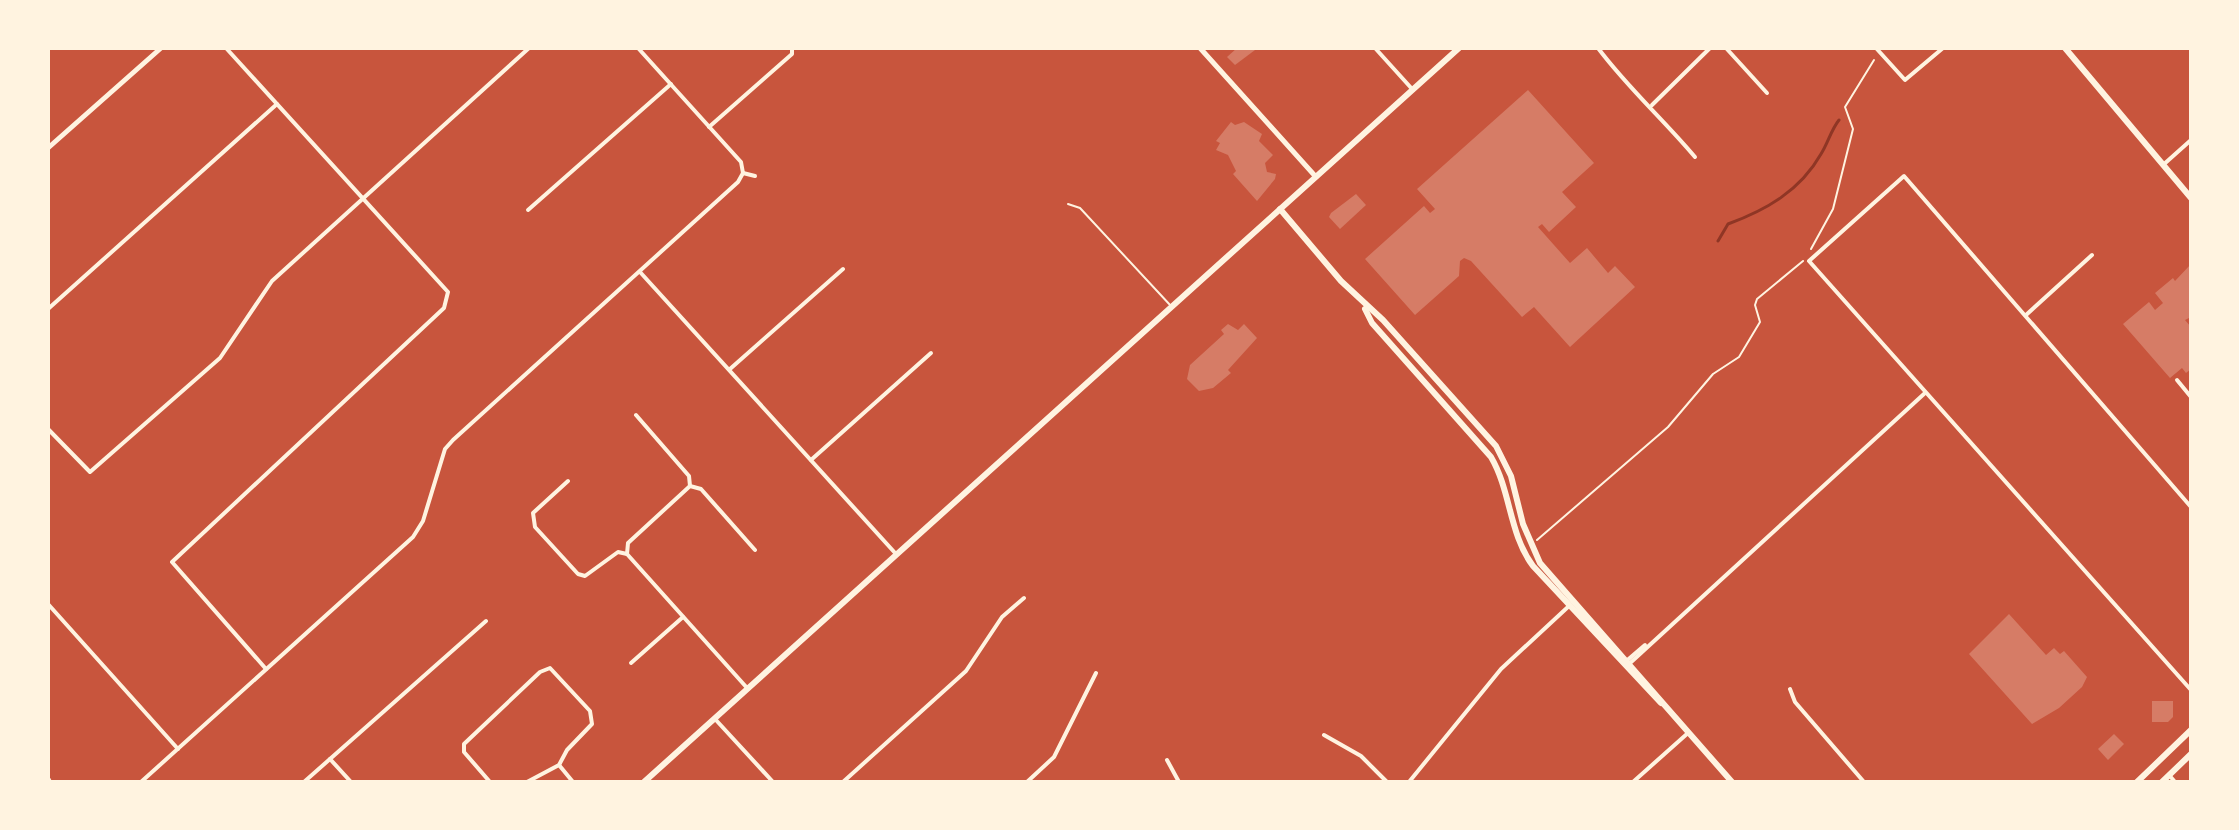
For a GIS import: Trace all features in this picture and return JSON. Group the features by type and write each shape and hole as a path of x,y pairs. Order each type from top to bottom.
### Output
{"main road":[{"path":"644,782 1459,48"},
{"path":"2065,48 2191,198"},
{"path":"1280,209 1364,306 1398,337 1488,436 1507,466 1537,565"},
{"path":"1364,306 1372,323 1476,437 1497,468 1526,556 1732,782"},
{"path":"1391,343 1398,337"},
{"path":"1416,371 1423,364"},
{"path":"1437,394 1451,397"},
{"path":"1526,556 1533,551"},
{"path":"2137,782 2191,730"},
{"path":"2162,782 2191,754"}],"street":[{"path":"48,148 161,48"},
{"path":"226,48 448,292 444,308 172,562 266,669"},
{"path":"48,429 90,472 220,358 272,281 529,48"},
{"path":"141,782 413,537 423,521 445,449 453,440 738,182 743,173 741,162 638,48"},
{"path":"709,127 792,54 792,48"},
{"path":"1200,48 1316,177"},
{"path":"1375,48 1413,90"},
{"path":"1598,48 1620,78 1651,106 1695,157"},
{"path":"1651,106 1710,48"},
{"path":"1726,48 1767,93"},
{"path":"1876,48 1905,80 1943,48"},
{"path":"528,210 671,84"},
{"path":"48,309 277,104"},
{"path":"2163,165 2191,140"},
{"path":"743,173 755,176"},
{"path":"2191,507 1904,176 1807,259 2191,690"},
{"path":"2026,316 2092,255"},
{"path":"730,369 843,269"},
{"path":"640,272 897,555"},
{"path":"811,460 931,353"},
{"path":"2177,380 2191,397"},
{"path":"1629,667 1653,639 1925,393"},
{"path":"636,415 689,476 690,486"},
{"path":"568,481 533,513 535,527 578,574 585,576 613,555 627,554"},
{"path":"690,486 701,489 755,550"},
{"path":"690,486 628,543 627,554 748,689"},
{"path":"843,782 966,671 1002,617 1024,598"},
{"path":"48,604 178,749"},
{"path":"1409,782 1501,669 1572,604"},
{"path":"631,663 684,616"},
{"path":"304,782 486,621"},
{"path":"490,782 464,752 464,744 540,672 550,668 590,711 592,724 567,750 559,765 527,782"},
{"path":"1027,782 1054,757 1096,673"},
{"path":"1790,689 1795,702 1864,782"},
{"path":"715,718 773,782"},
{"path":"1633,782 1688,733"},
{"path":"1324,735 1361,756 1387,782"},
{"path":"330,759 351,782"},
{"path":"1167,760 1179,782"},
{"path":"559,765 573,782"},
{"path":"2169,775 2175,782"}],"lane":[{"path":"1068,204 1080,208 1172,307"}],"path":[{"path":"1810,253 1812,243 1833,209 1853,129 1845,107 1874,60"},
{"path":"1536,541 1668,427 1713,374 1739,357 1760,322 1755,305 1757,299 1807,259"}],"building":[{"path":"1237,48 1255,50 1235,65 1227,57"},
{"path":"1528,90 1594,163 1562,192 1576,207 1549,232 1542,224 1538,227 1570,263 1587,248 1608,273 1615,266 1635,287 1570,347 1534,307 1522,317 1471,261 1464,258 1460,261 1459,276 1415,315 1365,259 1424,206 1430,213 1435,209 1417,189"},
{"path":"1231,122 1235,125 1244,122 1262,134 1259,141 1273,155 1265,163 1267,172 1276,174 1275,179 1257,201 1233,174 1236,171 1228,155 1216,150 1220,143 1216,141"},
{"path":"1356,194 1366,205 1340,229 1329,217"},
{"path":"2191,264 2191,317 2185,320 2191,327 2191,369 2186,373 2182,368 2170,378 2123,324 2149,302 2155,310 2163,303 2155,293 2173,278 2175,281"},
{"path":"1228,324 1238,330 1244,324 1257,338 1228,370 1231,373 1213,388 1199,391 1187,379 1190,365 1224,334 1221,330"},
{"path":"2009,614 2046,655 2054,648 2060,654 2064,651 2087,677 2082,687 2059,708 2032,724 1969,654"},
{"path":"2152,701 2173,701 2173,717 2168,722 2152,722"},
{"path":"2114,734 2124,744 2108,760 2098,749"}],"waterway":[{"path":"1718,241 1728,224 1781,198 1803,179 1839,120"}]}
